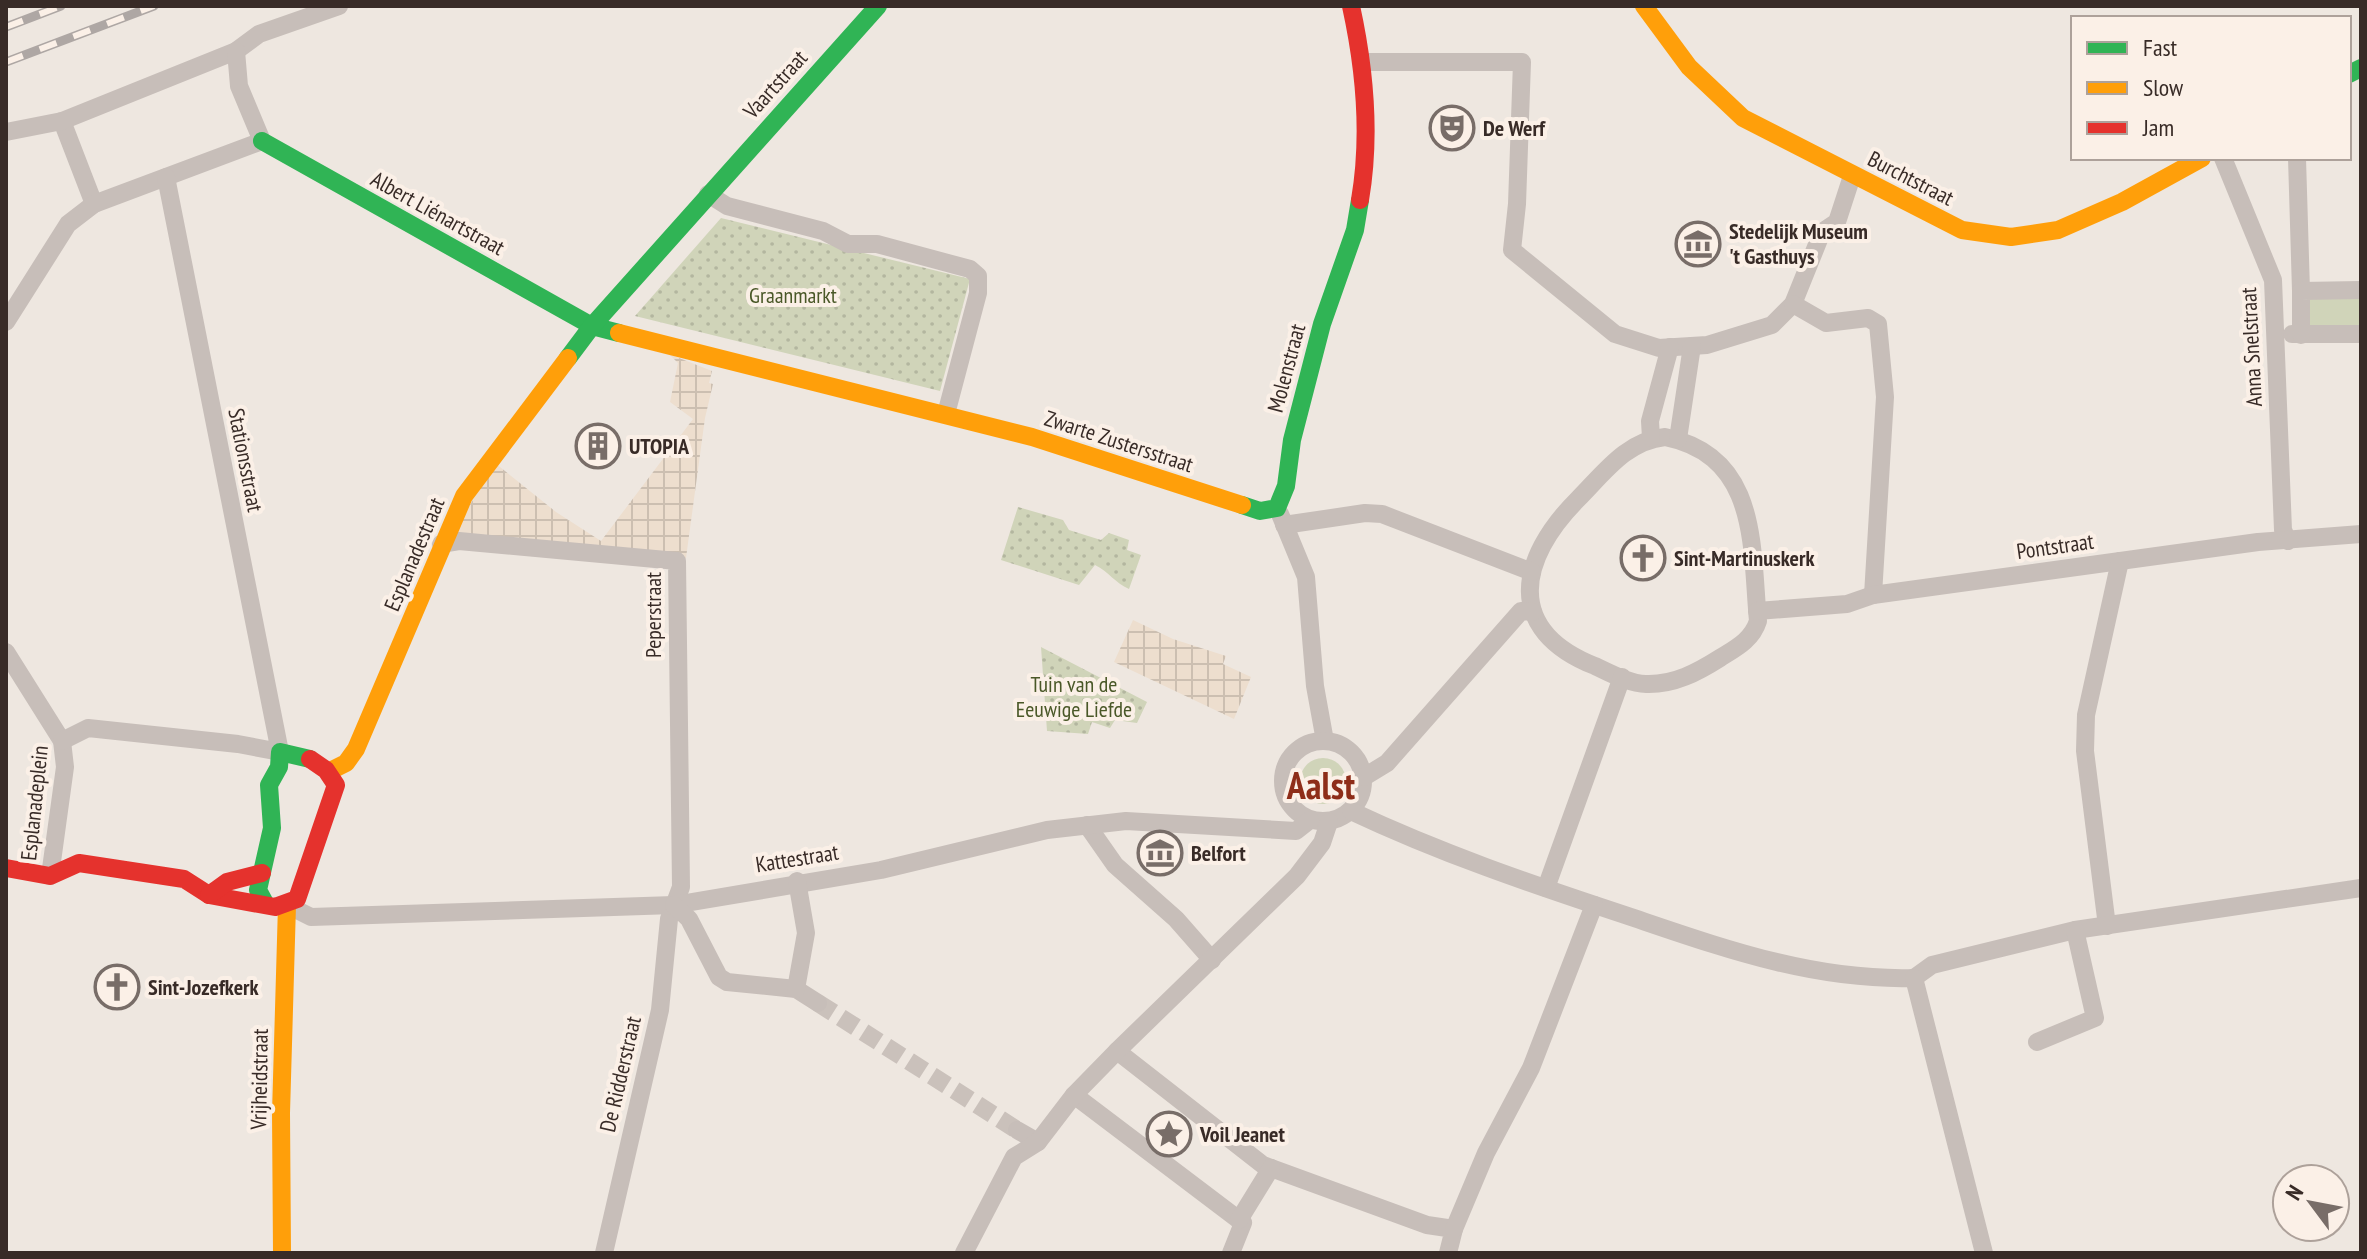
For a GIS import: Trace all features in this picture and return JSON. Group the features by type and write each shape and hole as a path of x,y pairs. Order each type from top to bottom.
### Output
{"street":[{"path":"6,132 62,121 236,51 259,34 339,6"},
{"name":"Vaartstraat","path":"708,194 878,6"},
{"name":"Molenstraat","path":"1281,516 1292,440 1322,324 1355,230 1366,165 1363,62 1351,6"},
{"name":"Burchtstraat","path":"1644,6 1689,71 1715,97 1743,118 1962,230 1989,237 2043,234 2095,213 2198,160"},
{"path":"6,322 68,224 94,204 262,141 239,86 236,51"},
{"path":"1363,62 1522,62 1517,204 1512,250 1615,334 1659,348 1692,346 1772,325 1793,304 1822,232 1837,222 1852,176"},
{"path":"62,121 94,204"},
{"name":"Albert Liénartstraat","path":"262,141 592,326"},
{"name":"Anna Snelstraat","path":"2224,160 2273,280 2283,530 2288,541"},
{"path":"2297,160 2301,335"},
{"name":"Stationsstraat","path":"166,177 280,752"},
{"path":"708,194 727,206 823,231 848,244 877,244 970,269 978,276 978,293 946,414 592,326 708,194"},
{"path":"2301,291 2361,290"},
{"path":"1793,304 1826,323 1868,318 1878,324 1885,397 1873,595"},
{"name":"Esplanadestraat","path":"330,771 346,763 356,749 464,496 592,326"},
{"path":"2276,333 2361,334"},
{"path":"1678,439 1692,346"},
{"path":"1651,438 1650,421 1670,347"},
{"name":"Zwarte Zustersstraat","path":"946,414 1032,437 1281,516"},
{"path":"1651,438 1678,439 1706,451 1730,475 1754,542 1755,631 1748,639 1692,675 1646,684 1561,651 1543,631 1533,612 1530,596 1532,572 1546,535 1557,520 1623,453 1651,438"},
{"path":"1325,741 1315,686 1306,577 1281,516 1382,514 1532,572"},
{"name":"Pontstraat","path":"1757,611 1847,604 1873,595 2120,561 2361,534"},
{"name":"Peperstraat","path":"441,544 459,541 677,561 681,887 674,905"},
{"path":"2107,926 2085,751 2086,715 2120,561"},
{"path":"1364,777 1387,763 1521,611 1533,612"},
{"path":"6,652 62,741"},
{"path":"1546,888 1622,677"},
{"name":"Esplanadeplein","path":"50,876 65,767 62,741 88,728 238,744 311,758 330,771"},
{"path":"1325,741 1336,743 1355,756 1364,777 1359,801 1351,811 1320,821 1294,810 1285,796 1284,770 1299,748 1325,741"},
{"path":"265,903 258,890 272,828 269,785 279,767 280,752"},
{"path":"287,905 297,899 303,885 336,785 330,771"},
{"path":"1351,811 1456,858 1729,950 1805,971 1868,980 1914,978 1932,965 2075,930 2361,888"},
{"name":"Kattestraat","path":"287,905 311,917 674,905 797,881 881,870 1047,830 1126,821 1296,831 1320,821"},
{"path":"964,1253 1014,1157 1038,1142 1074,1095 1297,876 1322,843 1320,821"},
{"path":"1087,825 1115,865 1176,919 1212,960"},
{"name":"Esplanadeplein","path":"50,876 79,863 184,879 209,895 236,902 265,903 275,907 287,905"},
{"path":"6,868 50,876"},
{"path":"209,895 227,882 262,873"},
{"path":"796,989 806,933 797,881"},
{"name":"Vrijheidstraat","path":"282,1253 281,1113 287,905"},
{"path":"674,905 699,934 719,977 727,982 796,989 818,1003"},
{"name":"De Ridderstraat","path":"604,1253 660,1010 669,919 674,905"},
{"path":"1448,1253 1454,1229 1486,1153 1531,1068 1594,905"},
{"path":"2037,1042 2095,1018 2075,930"},
{"path":"1914,978 1984,1253"},
{"path":"1117,1051 1271,1168 1427,1225 1454,1229"},
{"path":"1074,1095 1243,1223 1231,1253"},
{"path":"1017,1130 1038,1142"},
{"path":"1239,1220 1271,1168"}],"green space":[{"name":"Graanmarkt","path":"721,218 970,279 940,391 635,316"},
{"path":"2361,295 2361,329 2310,328 2307,299"},
{"path":"1018,507 1063,520 1069,530 1101,540 1109,533 1129,540 1127,550 1141,555 1129,589 1095,565 1079,585 1001,560"},
{"name":"Tuin van de Eeuwige Liefde","path":"1041,647 1147,702 1137,723 1115,720 1110,728 1092,722 1088,734 1047,731"},
{"path":"1323,758 1339,765 1346,781 1339,797 1323,804 1307,797 1300,781 1307,765"}],"shaded area":[{"path":"669,354 712,371 709,383 713,384 705,418 686,558 677,561 452,535 495,463 556,512 601,541 693,419 670,402 678,363"},
{"path":"1133,620 1173,639 1226,656 1223,664 1251,677 1234,719 1114,662"}],"tunnel":[{"path":"818,1003 1017,1130"}],"railway":[{"path":"6,27 61,6"},
{"path":"6,62 154,6"}],"traffic: fast":[{"path":"568,358 592,326 878,6"},
{"path":"2351,73 2361,68"},
{"path":"262,141 592,326 619,333"},
{"path":"1242,505 1260,511 1277,508 1286,486 1292,440 1322,324 1355,230 1360,200"},
{"path":"265,903 258,890 272,828 269,785 279,767 280,752 310,759"}],"traffic: slow":[{"path":"1644,6 1689,67 1743,118 1962,230 2011,237 2058,230 2122,202 2198,160"},
{"path":"619,333 1032,437 1242,505"},
{"path":"330,771 346,763 356,749 464,496 568,358"},
{"path":"282,1253 281,1113 287,905"}],"traffic: jam":[{"path":"1351,6 1365,103 1365,152 1360,200"},
{"path":"6,868 50,876 79,863 184,879 209,895 275,907 297,899 336,785 326,770 310,759"},
{"path":"209,895 227,882 262,873"}],"place":[{"name":"De Werf","path":"1452,128"},
{"name":"Stedelijk Museum 't Gasthuys","path":"1698,244"},
{"name":"UTOPIA","path":"598,446"},
{"name":"Sint-Martinuskerk","path":"1643,558"},
{"name":"Belfort","path":"1160,853"},
{"name":"Sint-Jozefkerk","path":"117,987"},
{"name":"Voil Jeanet","path":"1169,1134"}],"district":[{"name":"Aalst","path":"1321,784"}]}
